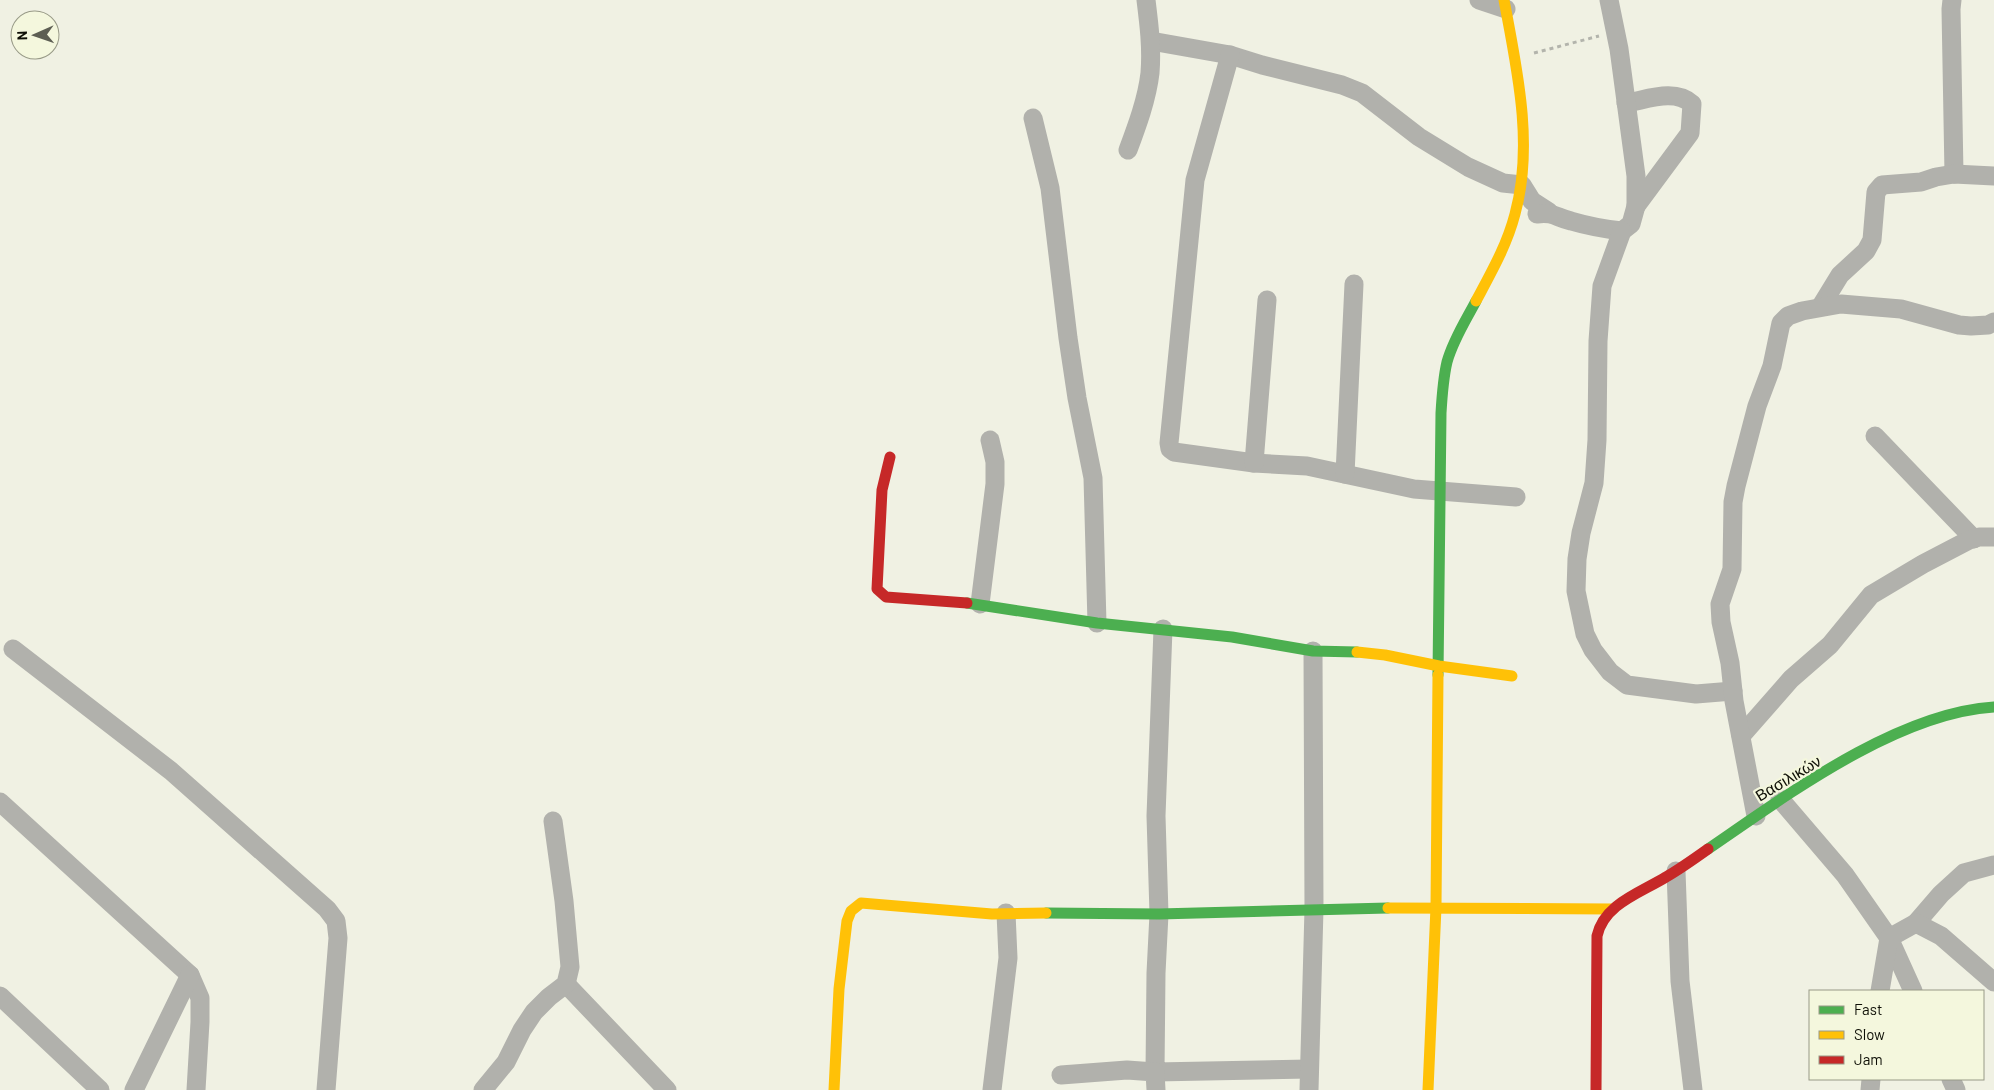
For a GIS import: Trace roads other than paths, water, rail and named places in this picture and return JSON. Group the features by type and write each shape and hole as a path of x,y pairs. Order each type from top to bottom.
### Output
{"street":[{"path":"1128,150 1138,125 1150,74 1151,40 1146,0"},
{"path":"1428,1090 1436,907 1439,491 1444,376 1448,358 1505,242 1515,215 1522,185 1522,121 1505,4 1479,0"},
{"path":"1609,0 1619,49 1636,176 1636,206 1631,224 1622,231 1602,286 1598,341 1594,483 1581,533 1577,559 1576,590 1585,634 1593,650 1610,672 1628,685 1696,694 1733,691"},
{"path":"1952,0 1954,174"},
{"path":"1151,40 1230,55 1262,65 1314,76 1362,93 1419,137 1462,163 1503,183 1522,185"},
{"path":"1230,55 1195,180 1169,443 1170,449 1174,452 1254,463 1307,466 1414,489 1516,497"},
{"path":"1626,103 1670,96 1686,99 1692,104 1690,133 1636,206"},
{"path":"1033,118 1050,188 1068,338 1077,398 1093,478 1097,623"},
{"path":"1821,306 1840,275 1866,251 1872,240 1876,192 1882,185 1921,182 1954,174 1994,176"},
{"path":"1522,185 1532,201 1549,212 1568,220 1604,230 1622,231"},
{"path":"1515,215 1549,212"},
{"path":"1345,474 1354,284"},
{"path":"1254,463 1267,300"},
{"path":"1756,816 1740,736 1730,663 1721,622 1720,604 1732,569 1733,502 1736,486 1757,406 1772,366 1781,323 1788,316 1821,306 1841,304 1902,309 1971,326 1988,325 1994,322"},
{"path":"1875,436 1974,539"},
{"path":"980,604 995,484 995,462 990,440"},
{"path":"890,457 882,490 877,589 886,597 980,604 1097,623 1232,636 1313,651 1344,651 1385,655 1439,666 1512,676"},
{"path":"1740,736 1791,679 1830,644 1871,595 1923,564 1974,539 1994,538"},
{"path":"1156,1081 1156,973 1159,914 1156,816 1163,629"},
{"path":"13,649 172,771 327,909 336,921 338,938 326,1090"},
{"path":"1309,1090 1314,909 1313,651"},
{"name":"Βασιλικών","path":"1613,909 1676,871 1780,799 1881,741 1911,727 1959,711 1994,708"},
{"path":"1780,799 1845,875 1889,938 1912,990"},
{"path":"0,802 190,975 200,998 196,1090"},
{"path":"483,1090 506,1062 522,1030 534,1012 566,984 570,967 554,821"},
{"path":"1889,938 1916,923 1941,894 1964,873 1994,865"},
{"path":"1676,871 1680,981 1694,1090"},
{"path":"834,1090 839,989 847,921 851,911 861,904 992,914 1159,914 1436,907 1613,909"},
{"path":"1596,1090 1597,936 1599,926 1613,909"},
{"path":"992,1090 1008,958 1006,913"},
{"path":"1916,923 1941,936 1994,982"},
{"path":"1880,990 1889,938"},
{"path":"134,1090 190,975"},
{"path":"566,984 667,1090"},
{"path":"0,996 100,1090"},
{"path":"1061,1075 1127,1070 1156,1081 1309,1069"}]}
